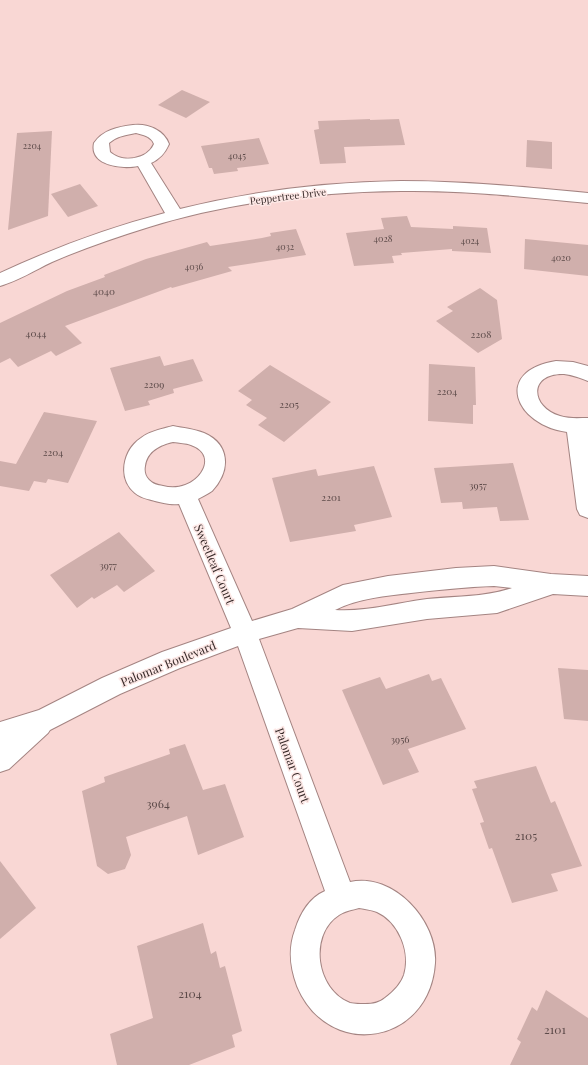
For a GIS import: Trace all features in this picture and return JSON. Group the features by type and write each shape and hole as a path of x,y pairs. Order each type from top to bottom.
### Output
{"street":[{"path":"143,162 174,215"},
{"name":"Peppertree Drive","path":"0,280 74,246 124,229 174,215 290,194 400,186 500,190 588,198"},
{"path":"588,374 570,368 556,367 544,370 535,376 528,384 527,393 530,403 548,420 562,425 582,426 588,509"},
{"name":"Sweetleaf Court","path":"186,495 245,633"},
{"name":"Palomar Boulevard","path":"0,734 44,720 111,686 171,660 245,633 297,618 352,620 427,609 497,603 551,584 588,586"},
{"name":"Palomar Court","path":"245,633 342,898"},
{"name":"Palomar Boulevard","path":"0,760 44,720"},
{"path":"359,894 376,897 392,905 406,918 416,934 420,953 420,973 413,991 402,1006 384,1017 363,1021 342,1016 324,1004 311,986 304,965 305,943 312,923 325,907 342,898 359,894"}],"building":[{"path":"182,90 210,102 186,118 158,105"},
{"path":"399,119 405,145 344,147 346,163 320,164 314,130 319,129 318,121"},
{"path":"52,131 48,216 8,230 17,133"},
{"path":"259,138 269,164 237,168 238,171 214,174 212,168 209,168 201,146"},
{"path":"527,140 552,142 552,169 526,167"},
{"path":"80,184 98,206 68,217 51,194"},
{"path":"407,216 411,227 453,229 453,226 487,228 491,253 452,251 452,249 401,253 402,255 392,256 394,263 354,266 346,233 384,229 381,218"},
{"path":"296,229 306,255 228,267 232,271 172,288 171,287 65,326 82,343 56,356 51,351 18,367 10,358 0,363 0,323 67,291 105,277 104,275 146,259 207,242 210,246 262,238 271,236 270,233"},
{"path":"525,239 588,245 588,276 524,269"},
{"path":"480,288 497,300 502,339 478,353 436,321 453,311 447,307"},
{"path":"160,356 164,366 193,359 203,381 173,389 174,393 148,401 150,405 125,411 110,368"},
{"path":"429,364 475,367 476,405 473,405 473,424 428,421"},
{"path":"270,365 331,402 284,442 258,425 267,418 246,405 252,400 238,391"},
{"path":"44,412 97,421 68,483 48,479 46,483 34,481 29,491 0,486 0,461 16,464"},
{"path":"513,463 529,520 500,521 497,507 463,509 462,502 441,503 434,468"},
{"path":"374,466 392,517 354,525 356,531 290,542 272,478 316,469 318,476"},
{"path":"119,532 155,571 124,592 117,585 94,599 92,597 77,608 50,575"},
{"path":"558,668 588,670 588,721 564,719"},
{"path":"429,674 432,681 441,678 466,729 408,749 419,772 383,785 342,690 380,677 386,689"},
{"path":"185,744 203,790 225,784 244,837 198,855 187,816 126,837 131,855 125,869 108,874 97,866 82,791 105,782 104,777 170,754 169,749"},
{"path":"536,766 551,803 555,801 582,866 551,874 558,891 512,903 492,848 489,849 480,823 484,822 472,789 477,788 474,781"},
{"path":"0,861 36,908 0,939"},
{"path":"203,923 211,954 216,951 220,968 225,966 242,1031 232,1035 235,1047 189,1065 117,1065 110,1034 153,1018 137,946"},
{"path":"546,990 588,1018 588,1065 510,1065 521,1042 517,1039 532,1007 537,1011"}]}
